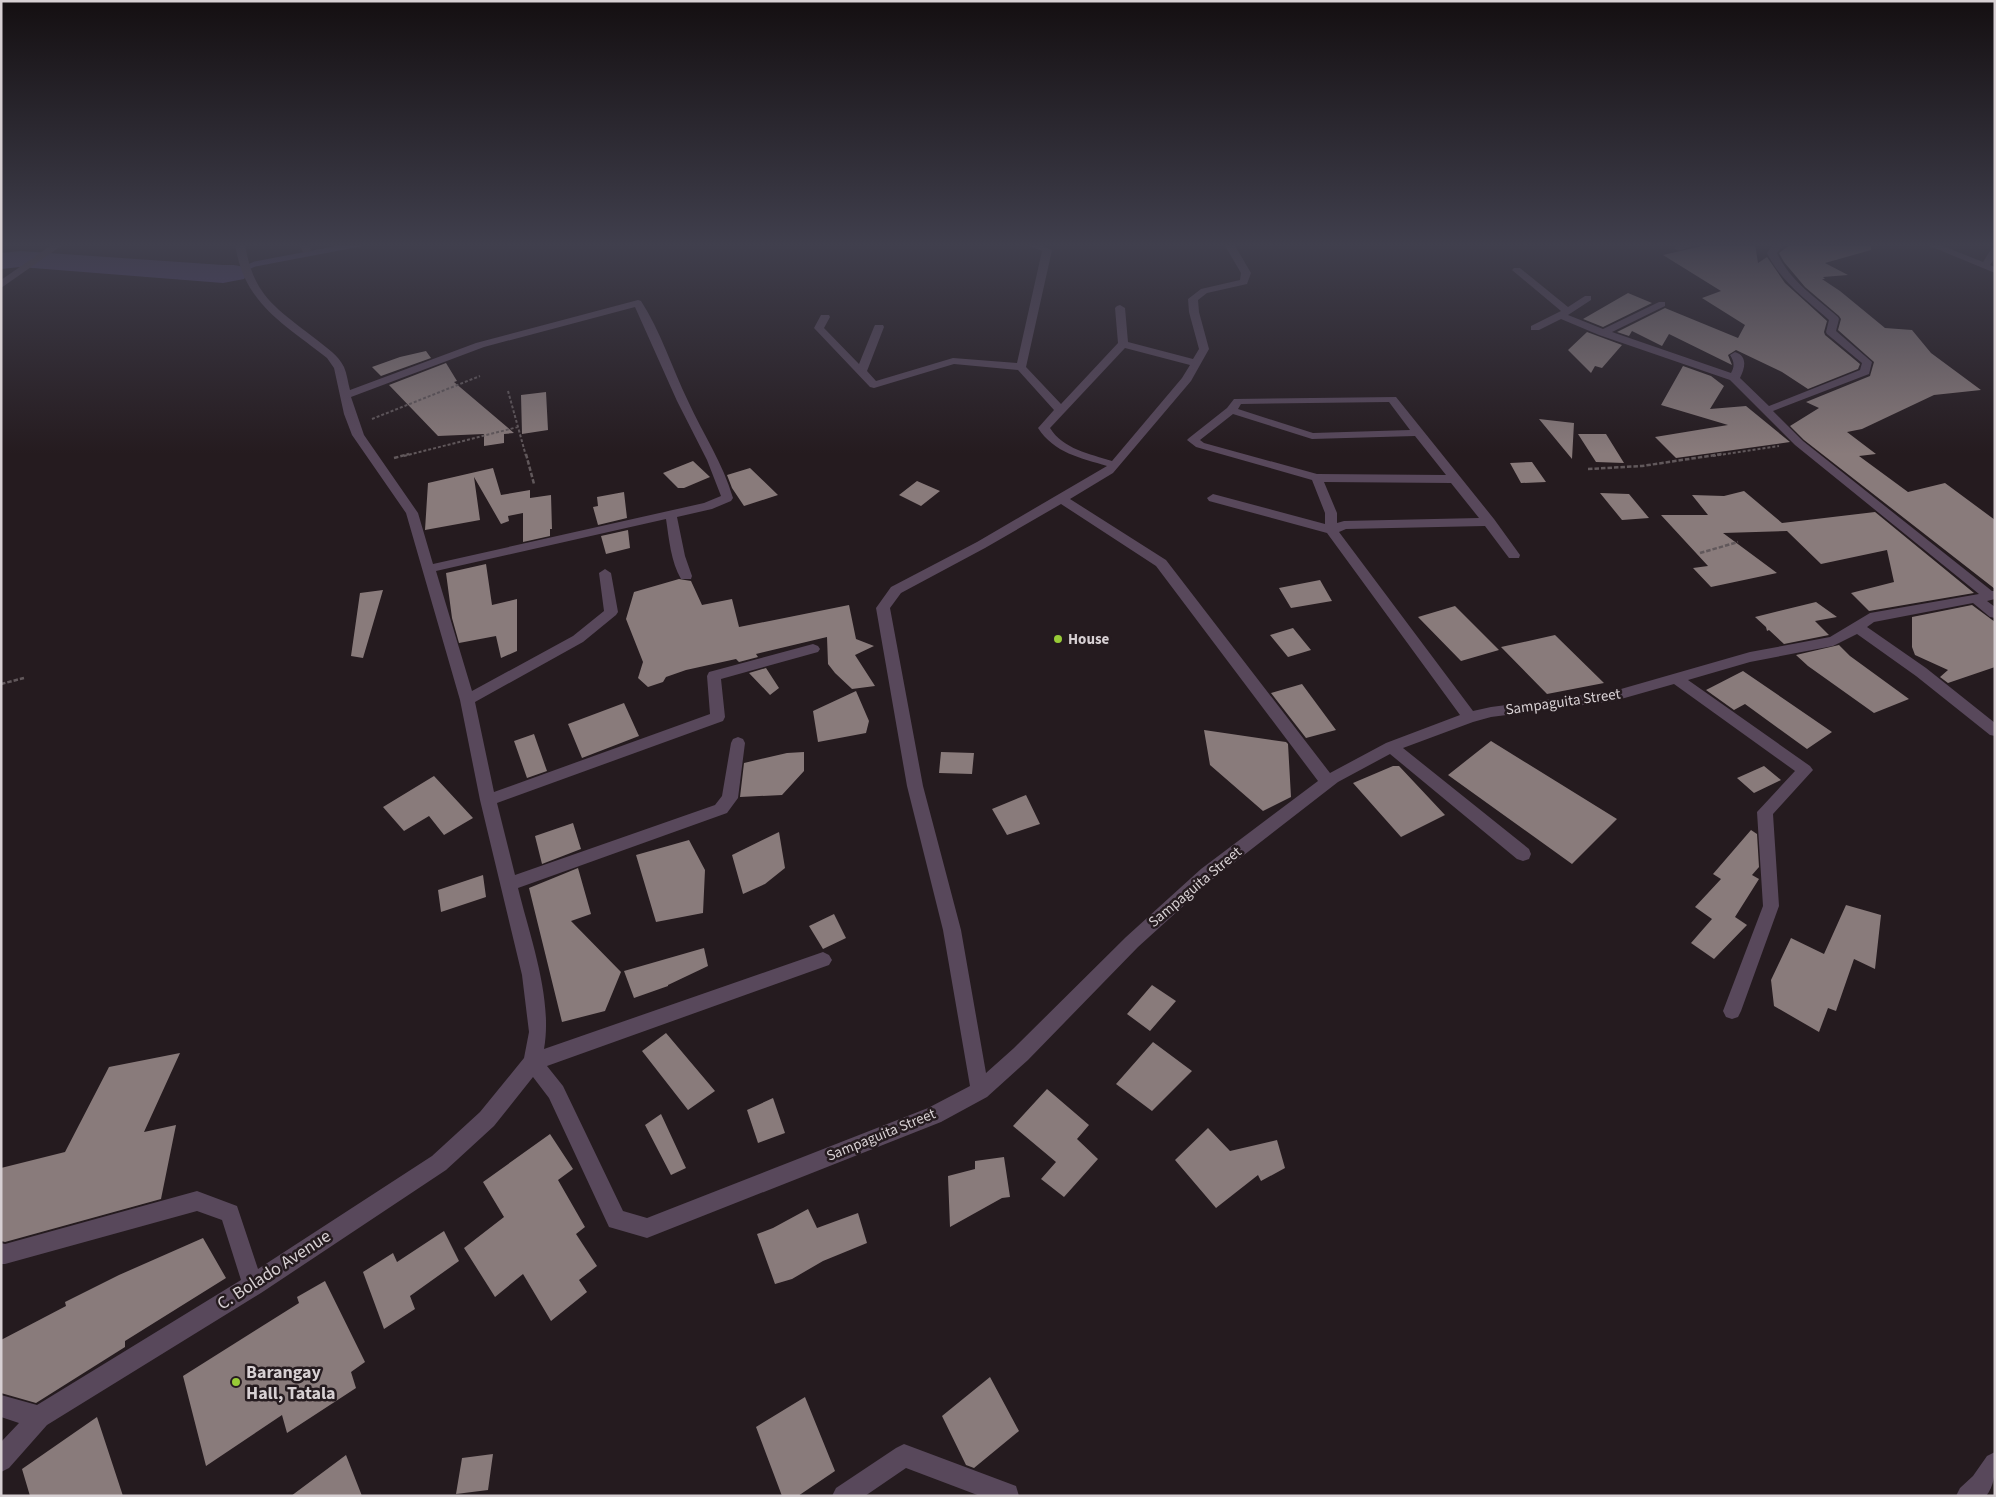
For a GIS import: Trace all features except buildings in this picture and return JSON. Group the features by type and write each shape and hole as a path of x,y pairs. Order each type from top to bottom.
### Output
{"street":[{"path":"279,314 332,356 339,368 354,426 412,513 467,700 488,800 530,975 538,1032 533,1062 823,960"},
{"path":"346,395 480,345 595,314"},
{"path":"428,569 671,515 708,506 727,498 723,482 682,400 656,337 644,314"},
{"path":"1021,367 1033,314"},
{"path":"1114,465 1062,447 1046,433 1044,428 1123,344 1120,314"},
{"path":"980,1091 952,930 915,786 883,608 896,590 1062,499 1109,471 1187,379 1204,349 1195,314"},
{"path":"1535,328 1562,314"},
{"path":"1566,314 1603,333 1734,378 1799,443 1993,595"},
{"path":"1603,333 1642,314"},
{"path":"1767,410 1865,372 1867,362 1831,332 1834,319 1828,314"},
{"path":"825,317 819,328 874,385 953,361 1021,367 1061,411"},
{"path":"861,372 879,327"},
{"path":"1123,344 1195,363"},
{"path":"1734,378 1740,360 1735,355"},
{"path":"1455,479 1317,478 1200,445 1193,440 1231,410 1238,401 1392,400 1490,522 1514,555"},
{"path":"1231,410 1312,436 1418,433"},
{"path":"1317,478 1331,513 1332,530 1470,717"},
{"path":"1214,498 1332,530 1344,525 1490,522"},
{"path":"1062,499 1162,563 1328,782"},
{"path":"671,515 679,556 686,576"},
{"path":"467,700 578,639 611,612 605,573"},
{"name":"Sampaguita Street","path":"533,1062 556,1092 616,1220 646,1228 934,1115 980,1091 1020,1054 1132,942 1207,874 1328,782 1390,746 1470,717 1491,712 1614,696 1750,657 1834,641 1870,618 1993,595"},
{"path":"1976,598 1995,614"},
{"path":"1857,626 1921,672 1995,731"},
{"path":"488,800 718,717 714,676 813,649"},
{"path":"1676,678 1805,770 1765,812 1771,906 1732,1010"},
{"path":"508,884 694,820 720,809 730,798 738,742"},
{"path":"1390,746 1524,854"},
{"name":"C. Bolado Avenue","path":"1,1460 39,1417 253,1285 438,1163 487,1119 533,1062"},
{"path":"1,1253 5,1254 197,1202 230,1213 253,1285"},
{"path":"1,1406 39,1417"},
{"path":"844,1496 904,1456 1008,1494 1007,1496"},
{"path":"1968,1496 1981,1484 1995,1464"}],"path":[{"path":"354,426 480,376"},
{"path":"508,391 534,484"},
{"path":"377,462 518,427"},
{"path":"1588,469 1642,466 1799,443"},
{"path":"1700,553 1738,542"},
{"path":"1,684 24,678"}],"place":[{"name":"House","path":"1058,639"},
{"name":"Barangay Hall, Tatala","path":"236,1382"}]}
